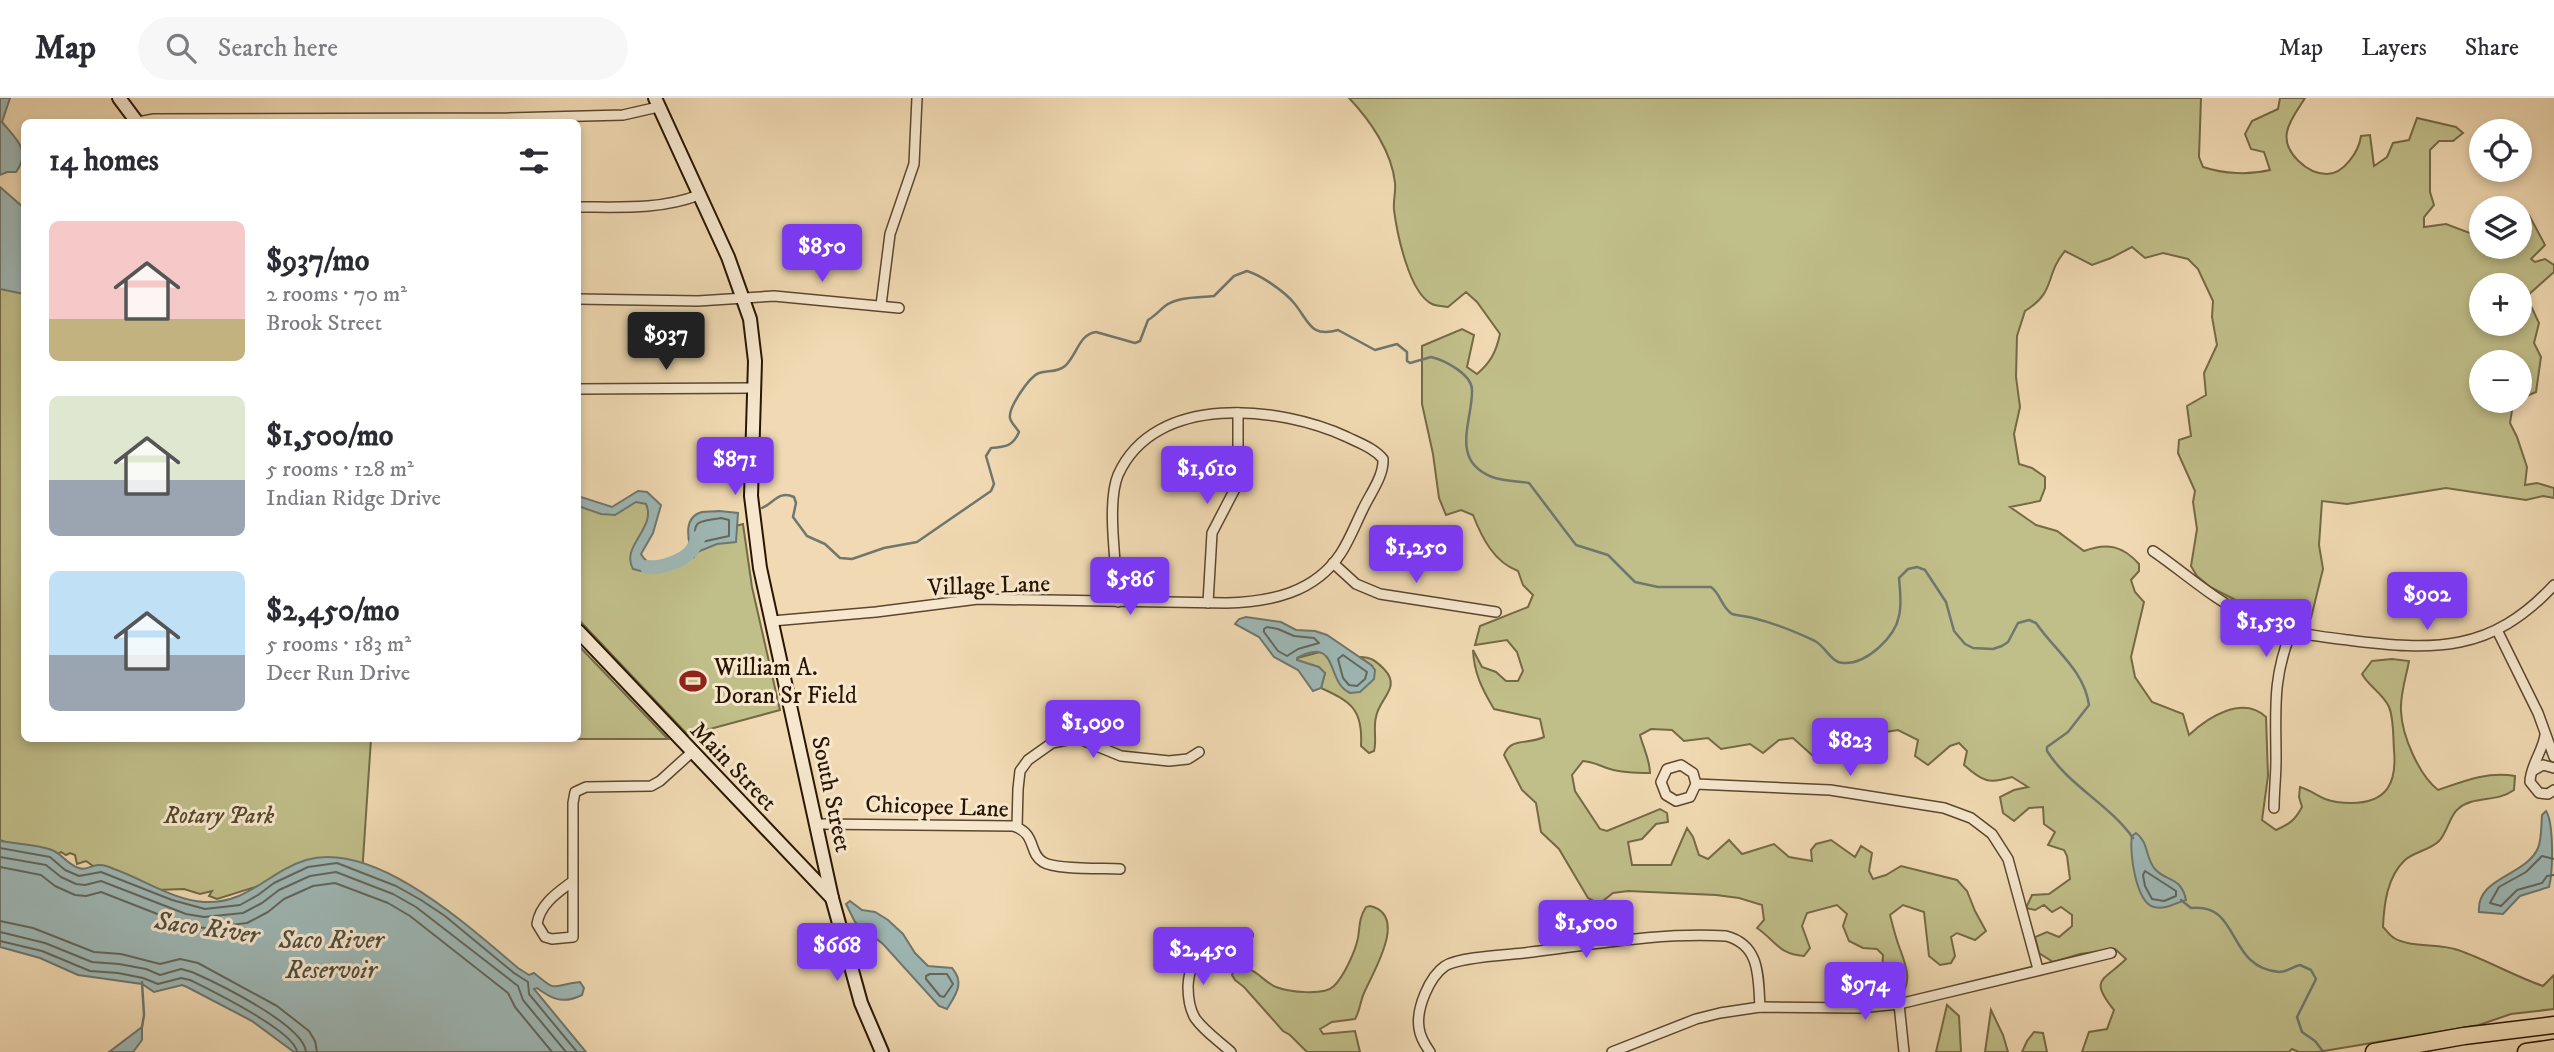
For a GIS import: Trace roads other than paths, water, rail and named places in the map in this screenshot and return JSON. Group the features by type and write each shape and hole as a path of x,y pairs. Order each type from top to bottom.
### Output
{"highway":[{"path":"2374,1052 2464,1036 2554,1025"},
{"path":"2526,1052 2554,1048"}],"street":[{"path":"119,98 136,119"},
{"path":"881,305 890,233 914,164 917,98"},
{"path":"154,119 623,115 657,102"},
{"name":"South Street","path":"657,102 743,297 753,336 752,507 760,568 832,898 860,1003 882,1052"},
{"path":"581,207 659,205 676,203 699,195"},
{"path":"581,299 698,301 743,297 800,297 899,308"},
{"path":"581,389 754,388"},
{"path":"1118,602 1114,491 1126,460 1140,444 1168,425 1204,416 1238,413 1238,483 1212,533 1208,603"},
{"name":"Village Lane","path":"772,621 876,612 965,600 1258,602 1274,599 1300,588 1333,564 1343,550 1380,475 1383,459 1369,448 1317,425 1281,416 1238,413"},
{"path":"2153,551 2226,604 2260,622 2291,632 2369,643 2431,647 2468,641 2497,630 2522,614 2554,585"},
{"path":"1333,564 1356,584 1380,594 1496,612"},
{"path":"2497,630 2546,733 2554,757"},
{"path":"2274,808 2274,696 2279,665 2291,632"},
{"name":"Main Street","path":"581,634 832,898"},
{"path":"2546,733 2542,751 2531,774 2531,785 2537,792 2546,794 2554,790"},
{"path":"1017,827 1020,771 1028,760 1052,743 1077,738 1121,756 1169,761 1188,759 1199,752"},
{"path":"573,881 552,897 540,913 537,924 545,937 573,937 575,792 586,786 651,786 692,752"},
{"path":"1678,765 1692,771 1696,784 1690,797 1676,801 1664,793 1661,782 1667,769 1678,765"},
{"path":"2531,774 2541,765 2554,768"},
{"path":"1696,784 1830,790 1944,808 1971,818 1992,834 2011,864 2038,969"},
{"name":"Chicopee Lane","path":"817,824 1017,827 1030,837 1037,856 1043,863 1120,869"},
{"path":"1231,1052 1199,1024 1193,1014 1188,997 1189,977 1193,964 1204,951 1217,943 1248,935"},
{"path":"1430,1052 1422,1039 1419,1025 1426,994 1436,975 1451,963 1502,955 1657,936 1726,936 1737,939 1746,946 1756,960 1760,1007"},
{"path":"1612,1052 1696,1019 1720,1013 1760,1007 1858,1008 1899,1004 2111,953"},
{"path":"1899,1004 1904,1052"}],"water":[{"path":"0,98 10,98 2,122 20,145 21,164 16,172 0,175"},
{"path":"0,187 21,205 21,293 0,289"},
{"path":"638,491 647,492 661,505 653,533 641,554 652,564 666,566 646,571 633,569 630,561 634,545 647,521 646,504 636,502 615,515 601,514 581,507 581,497 612,507"},
{"path":"702,512 738,513 736,542 717,544 695,553 691,552 688,529 692,518"},
{"path":"1246,617 1281,622 1296,630 1327,635 1371,665 1375,670 1374,679 1360,692 1350,693 1337,680 1326,656 1320,652 1311,652 1297,660 1319,667 1325,673 1321,688 1313,691 1298,670 1274,657 1259,637 1235,624"},
{"path":"2546,811 2552,848 2549,887 2520,896 2503,914 2479,912 2480,900 2485,891 2523,865 2538,848 2542,815"},
{"path":"2136,833 2143,841 2155,869 2181,887 2186,900 2158,908 2148,903 2135,876 2132,836"},
{"name":"Saco River Reservoir","path":"0,841 46,848 79,868 106,866 170,893 204,902 220,901 246,893 292,865 306,860 333,857 361,863 390,874 419,891 529,975 534,973 552,986 580,982 584,988 582,995 564,1000 534,989 586,1052 294,1052 252,1021 182,985 154,992 142,984 78,975 40,958 0,947"},
{"path":"850,901 862,910 875,912 888,920 903,934 915,953 928,966 952,968 959,984 947,1009 939,1006 883,944 855,922 846,904"},
{"path":"142,1027 142,1040 133,1052 109,1052"}],"waterway":[{"path":"762,508 780,496 794,497 796,503 793,517 807,536 825,544 840,558 852,559 884,548 917,542 991,491 994,484 986,456 991,448 1008,445 1017,437 1019,432 1010,413 1030,380 1039,373 1059,370 1065,366 1090,334 1096,332 1135,343 1140,341 1148,320 1165,306 1182,299 1214,296 1234,276 1247,271 1266,280 1285,294 1316,330 1338,330 1375,350 1397,344 1407,352 1407,361 1410,363 1431,357 1462,373 1471,384 1472,390 1467,450 1479,470 1492,477 1529,483 1576,545 1608,555 1635,582 1658,587 1711,587 1732,614 1761,620 1800,634 1815,641 1832,658 1844,663 1862,659 1886,640 1899,616 1899,578 1908,569 1917,567 1925,570 1946,602 1954,631 1965,644 1973,648 1993,649 2002,646 2008,642 2018,623 2029,620 2036,623 2075,671 2089,705 2068,732 2047,747 2047,751 2066,775 2113,815 2133,838"},
{"path":"647,567 665,565 683,558 700,536"},
{"path":"2181,900 2191,908 2207,909 2218,915 2250,959 2262,968 2279,972 2300,965 2311,970 2316,979 2297,1017 2302,1032 2322,1050"},
{"path":"142,982 142,1027"}],"place":[{"name":"William A. Doran Sr Field","path":"693,681"}],"park label":[{"name":"Rotary Park","path":"219,815"}],"water label":[{"name":"Saco River","path":"207,927"}]}
